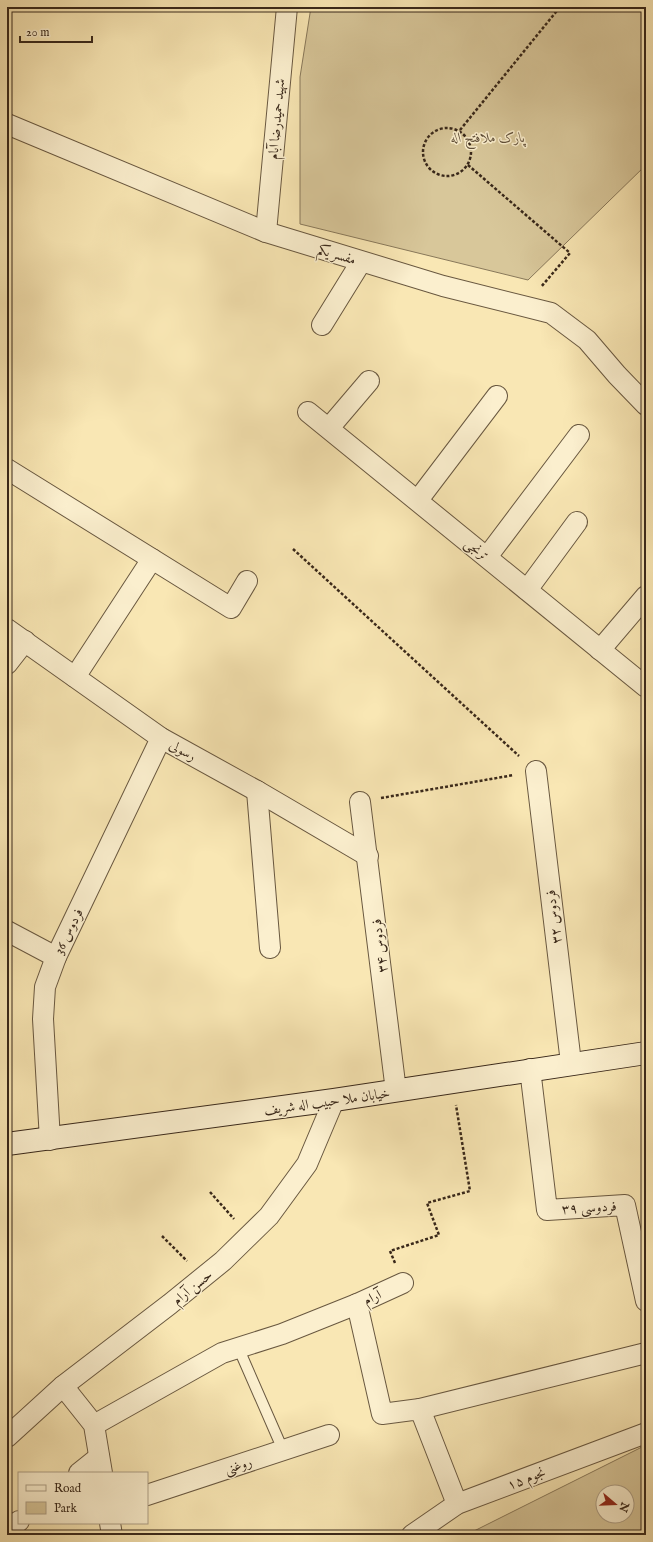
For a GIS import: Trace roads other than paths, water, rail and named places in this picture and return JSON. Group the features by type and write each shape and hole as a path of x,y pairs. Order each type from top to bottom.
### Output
{"main road":[{"name":"خیابان ملا حبیب اله شریف","path":"7,1144 50,1140 334,1100 646,1052"}],"street":[{"name":"شهید حمیدرضا آبام","path":"266,232 287,7"},
{"name":"مفسر یکم","path":"7,124 266,232 443,286 552,313 570,325 588,340 646,405"},
{"path":"322,325 361,262"},
{"path":"329,428 369,381"},
{"path":"418,500 496,396"},
{"name":"ترنجی","path":"308,412 646,687"},
{"path":"487,557 579,435"},
{"path":"7,469 231,608 247,580"},
{"path":"527,590 578,522"},
{"path":"75,677 152,559"},
{"path":"600,650 646,596"},
{"name":"رسولی","path":"7,629 161,738 257,791 368,856"},
{"path":"7,664 25,641"},
{"name":"فردوس 36","path":"50,1140 43,1019 45,987 56,957 161,738"},
{"name":"فردوس ۳۲","path":"536,771 571,1063"},
{"path":"257,791 270,948"},
{"name":"فردوس ۳۴","path":"360,802 368,856 396,1091"},
{"path":"7,931 56,957"},
{"name":"فردوسی ۳۹","path":"530,1070 547,1210 625,1205 646,1301"},
{"name":"حسن آرام","path":"7,1437 63,1386 203,1278 223,1261 269,1216 308,1164 334,1100"},
{"name":"آرام","path":"94,1425 222,1353 282,1334 357,1304 403,1283"},
{"path":"357,1304 382,1414 420,1409 646,1353"},
{"path":"63,1386 94,1425 100,1465 82,1472"},
{"path":"420,1409 457,1504"},
{"name":"نجوم ۱۵","path":"412,1535 457,1504 646,1433"},
{"name":"روغنی","path":"148,1495 329,1435"},
{"path":"7,1531 18,1522"},
{"path":"110,1524 112,1535"}],"lane":[{"path":"238,1347 283,1450"}],"park label":[{"name":"پارک ملافتح اله","path":"488,137"}]}
